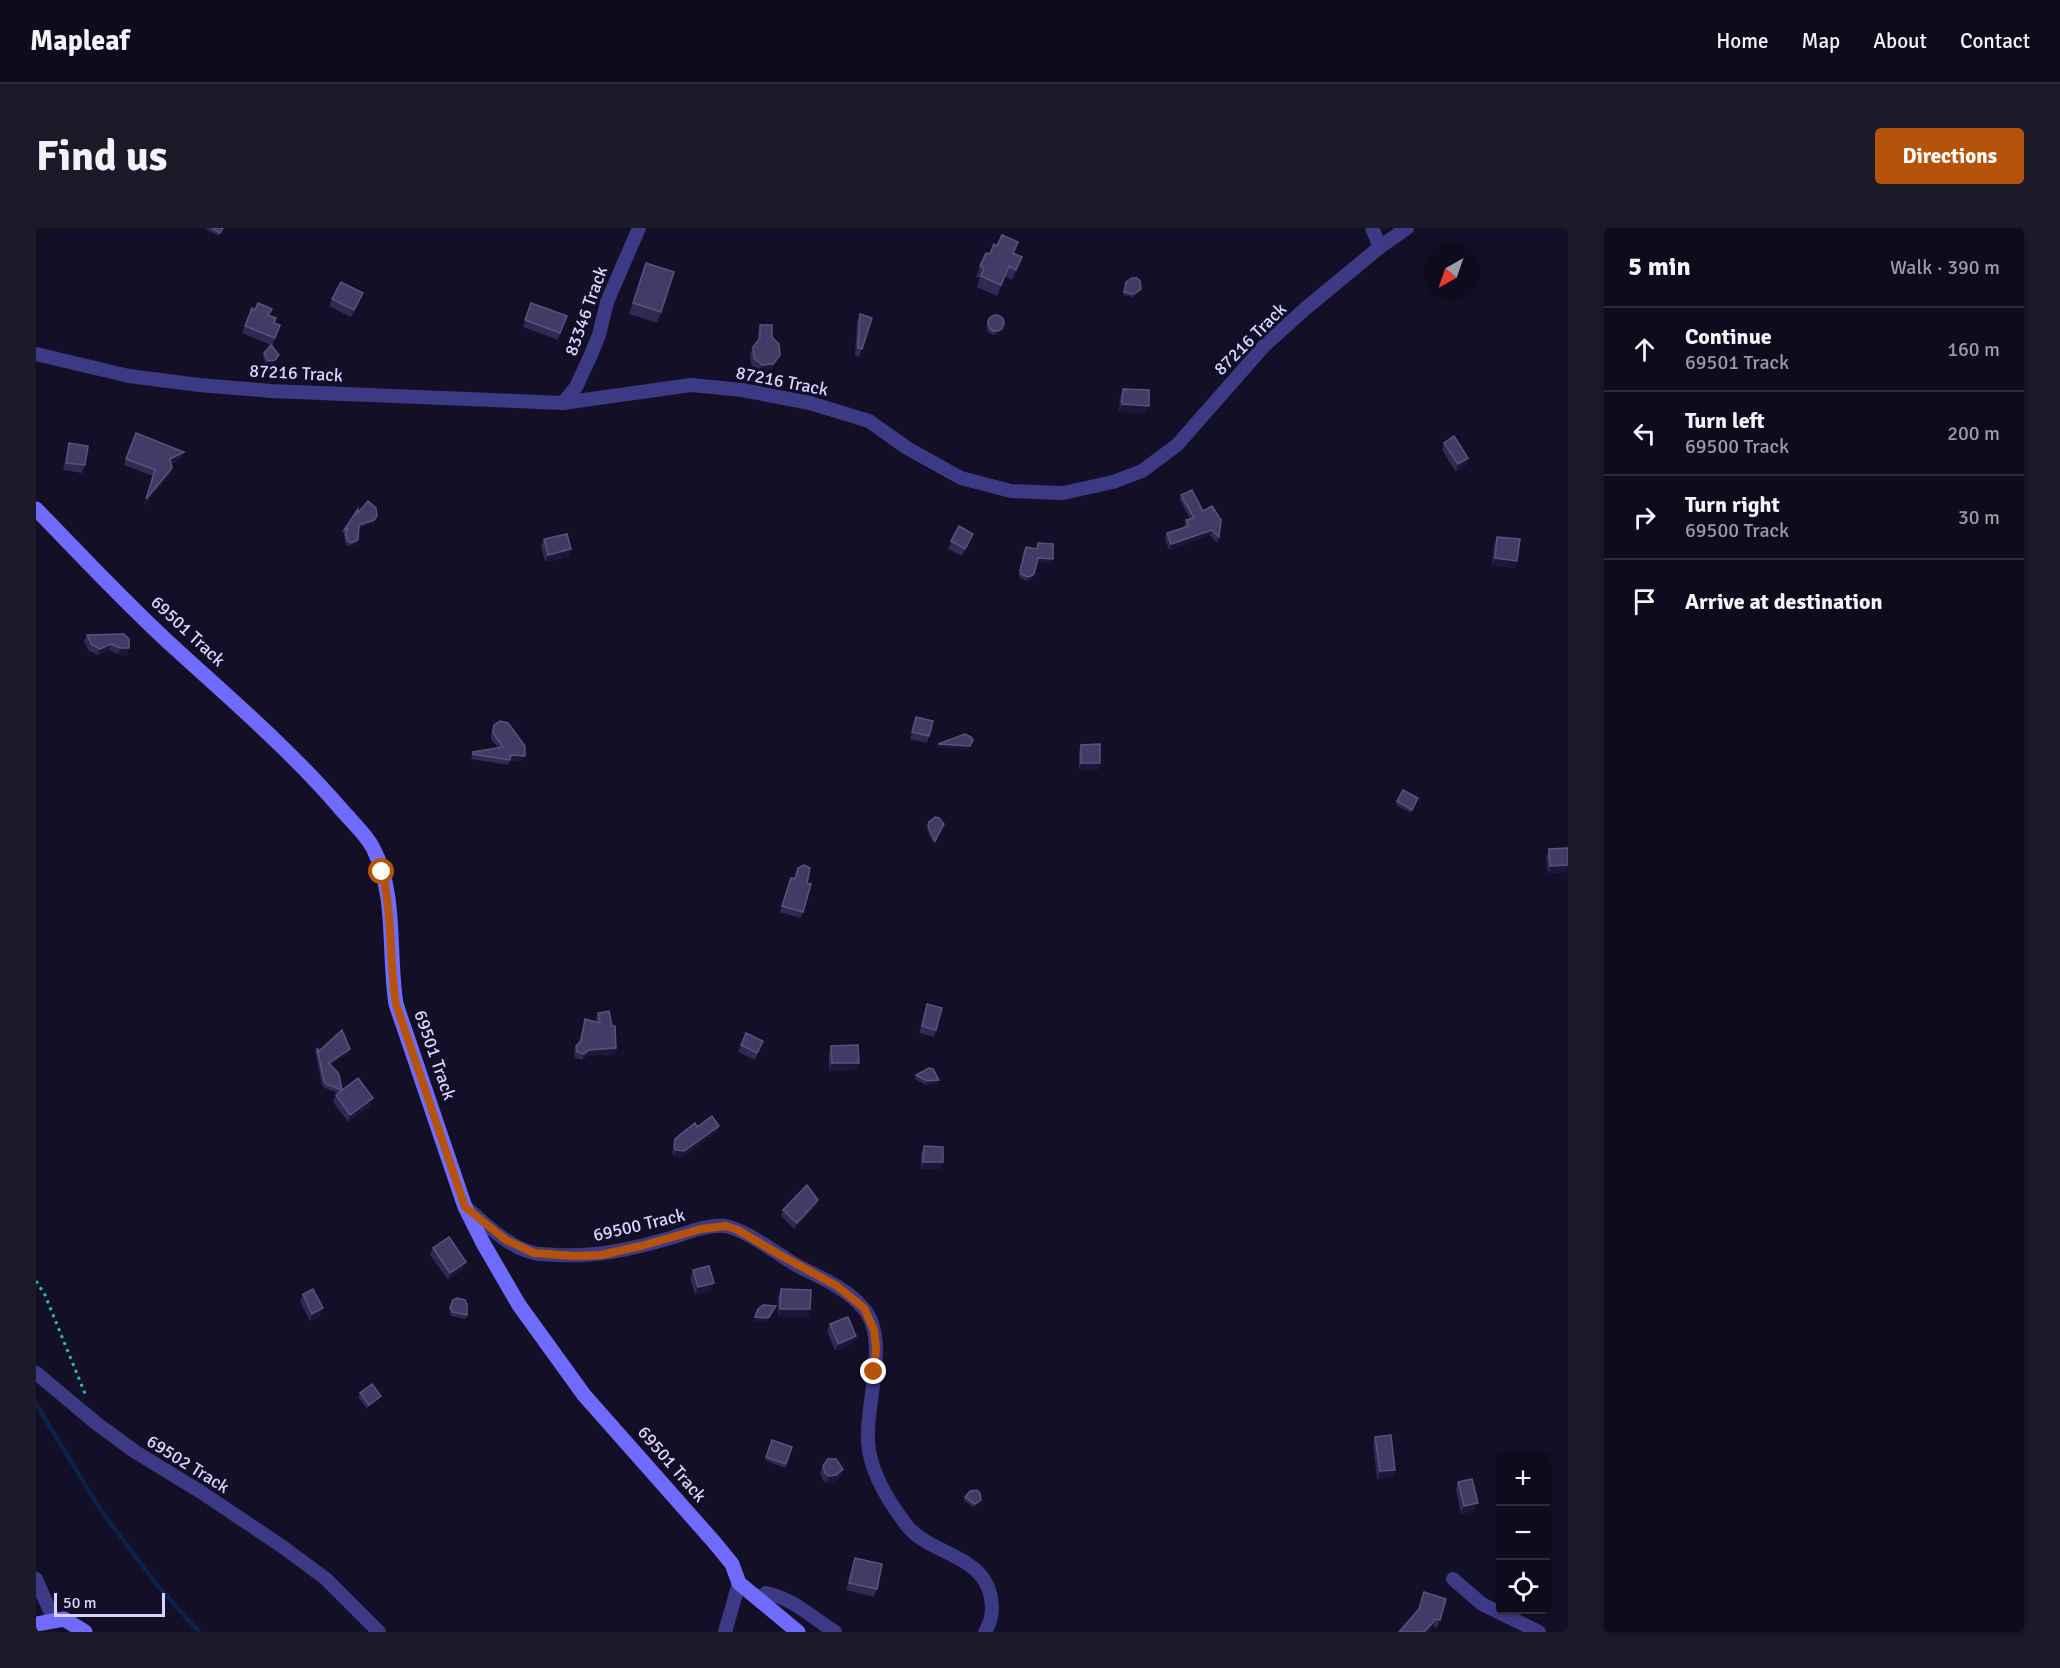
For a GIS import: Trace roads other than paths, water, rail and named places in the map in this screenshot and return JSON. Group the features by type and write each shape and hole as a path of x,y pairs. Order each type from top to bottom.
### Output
{"street":[{"name":"83346 Track","path":"563,403 576,387 590,357 599,335 611,292 639,228"},
{"path":"1372,228 1380,247"},
{"name":"87216 Track","path":"36,354 129,376 271,391 563,403 691,385 742,390 810,403 869,421 907,448 962,478 1011,491 1062,493 1113,482 1142,471 1176,445 1264,346 1306,308 1380,247 1407,228"},
{"name":"69501 Track","path":"36,509 177,650 276,740 317,781 372,846 388,896 396,1004 465,1207 483,1243 519,1305 584,1395 714,1542 732,1564 739,1583 798,1632"},
{"name":"69500 Track","path":"465,1207 506,1240 534,1253 574,1256 601,1255 701,1229 726,1226 738,1230 837,1286 854,1299 867,1313 874,1330 876,1349 868,1434 873,1466 882,1486 910,1529 924,1540 954,1554 973,1567 987,1583 993,1609 992,1618 985,1632"},
{"name":"69502 Track","path":"36,1373 134,1451 201,1492 283,1547 326,1580 379,1632"},
{"path":"36,1579 54,1620 52,1620"},
{"path":"1453,1579 1482,1604 1539,1632"},
{"path":"725,1632 739,1583"},
{"path":"758,1599 766,1593 782,1597 835,1632"},
{"path":"36,1624 64,1619 85,1632"}],"waterway":[{"path":"36,1404 100,1509 157,1585 199,1632"}]}
